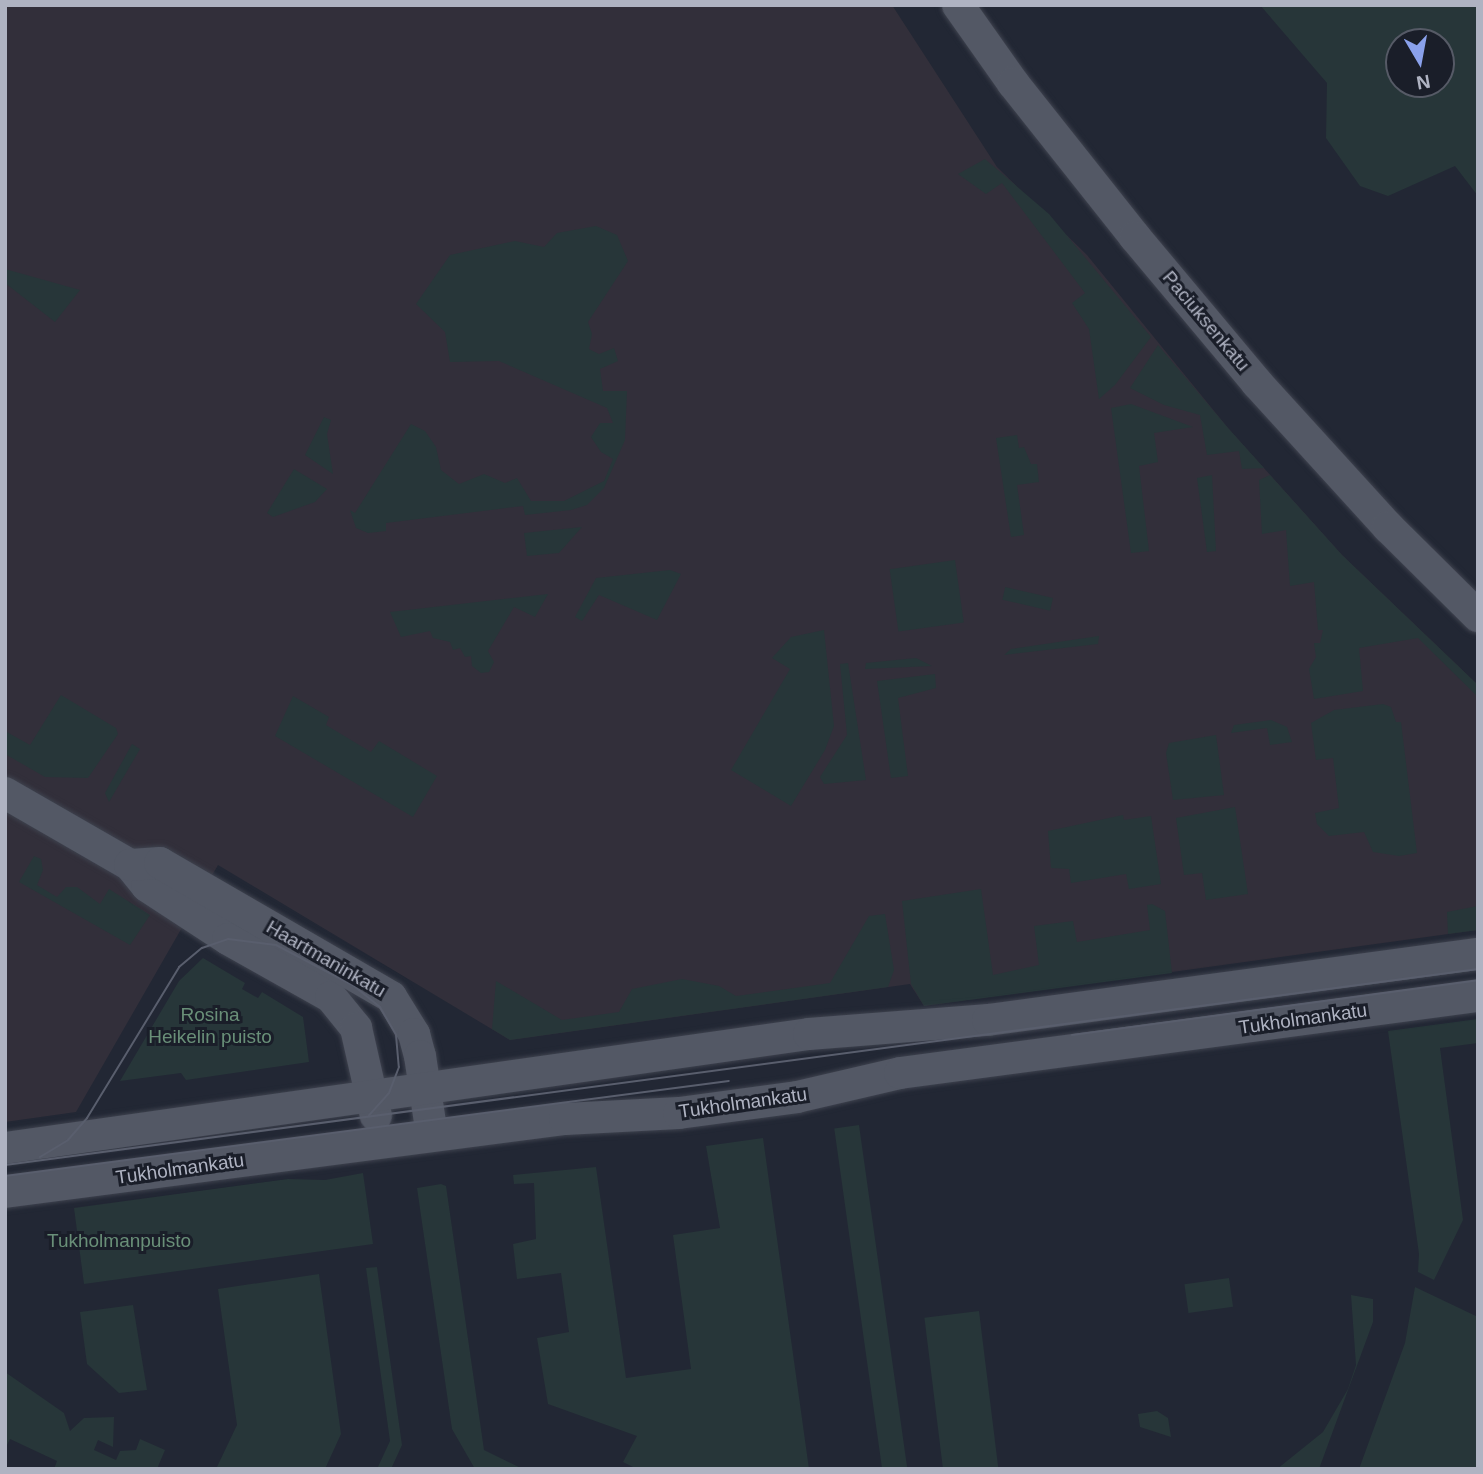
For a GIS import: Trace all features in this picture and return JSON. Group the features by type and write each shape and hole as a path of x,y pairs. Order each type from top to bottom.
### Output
{"main road":[{"name":"Paciuksenkatu","path":"958,5 1013,83 1234,355 1388,527 1478,616"},
{"name":"Haartmaninkatu","path":"5,793 130,865 147,886 228,939 325,992 346,1010 358,1032 381,1141"},
{"name":"Haartmaninkatu","path":"130,865 160,863 380,988 399,1007 414,1034 432,1135"},
{"path":"5,1148 810,1034 988,1020 1478,954"},
{"name":"Tukholmankatu","path":"5,1192 565,1119 679,1113 808,1095 900,1073 1478,996"}],"shaded area":[{"path":"5,5 892,5 997,167 1087,255 1228,428 1342,555 1478,685 1478,930 924,1006 910,984 510,1040 218,865 76,1112 5,1122"}],"green space":[{"path":"1260,5 1478,5 1478,196 1455,166 1388,196 1360,186 1326,138 1327,83"},
{"path":"985,159 1049,214 1151,337 1115,385 1099,399 1089,329 1072,303 1085,293 1002,183 986,194 958,174"},
{"path":"596,226 617,235 628,261 588,322 592,334 589,349 599,354 614,348 618,361 600,369 603,391 627,391 625,440 604,488 587,505 571,510 525,515 523,506 386,523 386,531 368,533 356,528 350,510 355,513 411,424 425,431 436,447 441,470 459,484 484,474 505,483 517,478 531,501 564,501 604,481 613,459 601,452 591,437 600,423 613,423 607,408 499,361 450,362 445,332 416,304 450,255 515,241 544,247 557,233"},
{"path":"5,269 80,290 55,322 5,283"},
{"path":"1158,345 1264,468 1242,469 1239,451 1207,455 1200,415 1164,405 1130,388"},
{"path":"1131,404 1193,427 1154,433 1158,462 1139,466 1149,551 1131,553 1111,408"},
{"path":"324,417 331,420 327,434 333,474 305,455"},
{"path":"1017,435 1019,448 1024,447 1031,464 1037,464 1039,482 1017,485 1024,535 1011,537 996,438"},
{"path":"294,469 327,489 315,502 273,517 267,513"},
{"path":"1212,475 1216,551 1207,552 1197,478"},
{"path":"1270,475 1342,555 1478,685 1478,697 1418,638 1359,648 1363,691 1314,699 1309,669 1316,657 1314,643 1320,643 1323,630 1318,630 1314,582 1290,586 1286,530 1262,534 1259,480"},
{"path":"582,527 559,553 527,556 524,533"},
{"path":"955,560 964,622 898,632 890,569"},
{"path":"670,570 681,574 657,620 599,595 582,621 575,617 596,578"},
{"path":"1005,587 1053,598 1050,611 1002,600"},
{"path":"548,594 535,617 514,607 488,651 494,662 489,672 481,673 472,666 471,656 465,657 460,648 453,650 450,642 433,638 430,631 401,637 390,612"},
{"path":"824,630 834,726 825,750 791,806 731,770 790,669 772,658 791,637"},
{"path":"1099,636 1098,644 1004,655 1011,649"},
{"path":"916,658 932,666 865,669 866,663"},
{"path":"848,663 866,780 824,784 820,777 847,735 840,664"},
{"path":"935,674 936,688 898,698 908,776 891,778 877,681"},
{"path":"61,695 116,728 118,734 88,778 45,777 5,754 5,731 30,745"},
{"path":"293,696 329,717 326,725 371,752 379,741 437,776 413,817 275,736"},
{"path":"1383,704 1391,707 1396,722 1401,722 1417,853 1399,856 1373,852 1364,832 1329,836 1317,824 1315,813 1339,808 1333,758 1316,760 1311,723 1334,710"},
{"path":"1271,720 1287,727 1292,742 1270,745 1267,728 1231,733 1234,725"},
{"path":"1216,735 1224,795 1173,800 1166,753 1169,743"},
{"path":"132,744 140,749 109,802 105,793"},
{"path":"1235,807 1248,894 1206,900 1202,873 1184,875 1176,818"},
{"path":"1123,815 1124,820 1151,816 1161,884 1129,889 1126,874 1071,883 1069,869 1051,868 1048,831"},
{"path":"34,856 41,859 43,870 37,885 57,897 66,887 77,887 100,904 109,889 150,915 130,945 19,882"},
{"path":"981,889 993,975 1039,965 1034,926 1073,921 1077,942 1150,930 1147,905 1152,904 1165,911 1172,973 924,1006 911,984 902,901"},
{"path":"1478,906 1478,930 1448,934 1447,912"},
{"path":"885,914 894,970 888,987 510,1040 492,1029 496,981 562,1020 619,1012 632,989 682,979 719,986 736,996 830,983 869,916"},
{"name":"Rosina Heikelin puisto","path":"203,958 245,983 242,989 258,998 262,992 303,1017 309,1062 186,1080 181,1073 120,1081 179,981"},
{"path":"1478,1019 1478,1043 1440,1048 1463,1220 1434,1280 1418,1272 1419,1254 1388,1031"},
{"path":"859,1125 907,1469 882,1469 834,1128"},
{"path":"763,1138 809,1469 637,1469 623,1462 637,1436 548,1404 537,1338 569,1332 561,1273 517,1279 513,1244 536,1239 534,1183 514,1184 513,1175 596,1167 626,1378 691,1369 673,1235 720,1228 706,1146"},
{"name":"Tukholmanpuisto","path":"363,1173 373,1244 84,1284 74,1208 288,1179 325,1180"},
{"path":"441,1184 446,1186 484,1450 523,1469 475,1469 452,1429 417,1188"},
{"path":"377,1267 402,1445 391,1469 377,1469 390,1441 366,1268"},
{"path":"319,1274 341,1434 325,1469 216,1469 237,1425 218,1289"},
{"path":"1229,1278 1233,1307 1188,1313 1184,1284"},
{"path":"1415,1287 1478,1317 1478,1469 1359,1469 1405,1343"},
{"path":"1351,1295 1373,1299 1373,1322 1319,1469 1277,1469 1323,1432 1348,1389 1356,1365"},
{"path":"133,1305 147,1390 119,1393 87,1364 80,1312"},
{"path":"979,1311 998,1469 943,1469 924,1318"},
{"path":"5,1372 64,1413 70,1431 84,1418 114,1417 113,1447 98,1440 94,1450 116,1460 120,1451 136,1450 140,1439 165,1450 157,1469 54,1469 57,1461 10,1439 5,1449"},
{"path":"1157,1411 1168,1418 1171,1437 1140,1427 1138,1414"}],"tram line":[{"path":"40,1157 68,1140 87,1118 179,967 202,948 228,939 276,945 354,986 380,1007 396,1035 399,1067 389,1093 369,1115"},
{"path":"5,1165 1478,969"},
{"path":"1072,1035 1478,980"},
{"path":"5,1176 729,1081"}]}
